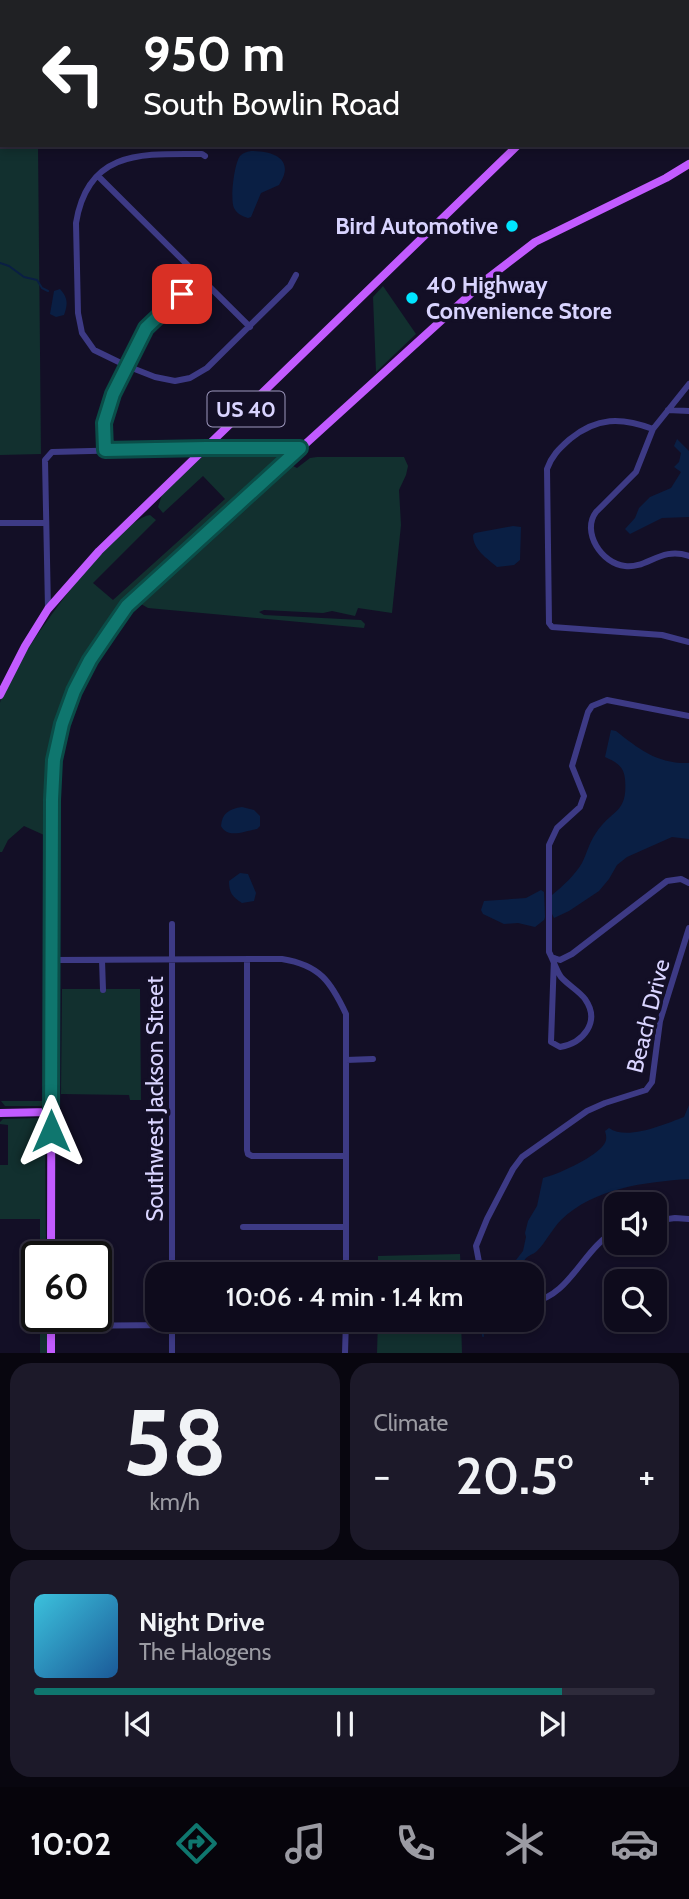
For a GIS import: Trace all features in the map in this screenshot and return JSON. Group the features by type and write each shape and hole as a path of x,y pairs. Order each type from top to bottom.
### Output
{"main road":[{"name":"US 40","path":"0,695 48,609 99,551 516,147"},
{"name":"US 40","path":"51,1241 54,760 62,724 74,691 90,660 127,606 487,279 535,242 689,164"},
{"path":"0,1113 50,1112"},
{"path":"51,1332 51,1353"}],"street":[{"path":"205,156 148,154 122,159 103,171 89,187 78,210 76,223 78,313 82,333 94,350 155,377 175,381 190,378 207,368 250,327 290,286 296,275"},
{"path":"98,176 250,327"},
{"path":"105,450 104,423 113,394 146,328 200,277"},
{"path":"689,384 653,429 636,472 593,517 592,536 606,557 623,566 631,567 666,554 681,553 689,556"},
{"path":"668,410 688,410"},
{"path":"653,429 625,421 598,423 582,429 555,453 547,469 549,623 552,627 648,633 687,642"},
{"path":"48,609 47,456 56,451 300,448"},
{"path":"0,523 46,523"},
{"path":"554,958 551,1042 560,1047 573,1045 583,1038 590,1026 591,1014 585,999 559,974 554,958 550,952 550,845 557,828 583,801 572,766 588,712 592,706 607,700 689,716"},
{"path":"554,958 561,960 572,954 667,881 681,879 689,883"},
{"name":"Southwest Jackson Street","path":"172,924 172,1262"},
{"name":"Beach Drive","path":"479,1262 476,1247 487,1219 506,1181 522,1157 587,1111 646,1090 652,1083 660,1021 689,928"},
{"path":"247,958 246,1157 346,1156"},
{"path":"52,960 282,959 303,964 325,977 335,990 346,1014 346,1262"},
{"path":"102,960 103,990"},
{"path":"346,1060 373,1059"},
{"path":"667,1219 689,1219"},
{"path":"243,1227 346,1227"},
{"path":"544,1299 555,1293 604,1239"},
{"path":"112,1324 145,1323"},
{"path":"172,1332 172,1353"},
{"path":"345,1353 346,1332"}],"green space":[{"path":"0,147 38,147 41,454 0,455"},
{"path":"383,286 416,334 376,372 373,297"},
{"path":"212,451 283,453 132,596 102,631 85,656 56,720 48,765 44,835 24,826 8,840 0,852 0,703 7,685 65,597 113,541 134,523 150,515 156,520 93,583 113,600 225,499 203,476 163,513 158,507 162,495 205,454"},
{"path":"404,457 408,466 399,490 401,525 392,613 358,608 355,616 332,611 259,612 264,615 361,620 365,624 364,628 148,608 141,604 141,600 291,465 297,468 310,458"},
{"path":"45,925 47,1102 41,1106 5,1106 1,1101 45,1101"},
{"path":"62,989 140,989 141,1100 130,1100 129,1095 61,1094"},
{"path":"3,1119 43,1120 46,1241 40,1241 40,1219 0,1219 0,1165 8,1165 8,1125 0,1124"},
{"path":"460,1254 460,1262 378,1262 378,1256"},
{"path":"40,1332 47,1332 47,1353 40,1353"},
{"path":"378,1332 461,1332 462,1353 377,1353"}],"water":[{"path":"251,151 280,158 285,169 279,185 261,193 251,217 248,218 240,215 234,208 233,190 238,160 242,154"},
{"path":"60,289 66,298 66,308 64,315 56,317 50,314 54,291"},
{"path":"677,439 689,451 689,517 662,518 630,534 625,529 635,518 639,508 650,497 671,488 681,472 674,467 679,462 681,453 674,446"},
{"path":"513,526 521,527 520,560 514,565 497,567 478,549 473,535"},
{"path":"611,730 658,758 689,763 689,839 672,837 627,857 617,865 599,891 554,918 552,895 576,872 596,833 618,810 624,799 623,771 605,757"},
{"path":"242,807 254,810 260,816 260,826 237,833 224,830 221,826 225,815 230,810"},
{"path":"240,873 248,874 256,893 254,901 242,903 232,894 229,881"},
{"path":"541,890 544,892 545,917 535,927 518,923 504,924 483,914 481,910 484,901 526,898"},
{"path":"689,1105 689,1179 655,1182 604,1192 574,1209 561,1220 537,1251 523,1262 514,1262 523,1251 528,1221 537,1206 543,1178 574,1166 597,1152 605,1143 605,1131 609,1128 617,1132 636,1132 684,1117"}],"waterway":[{"path":"0,263 24,277 37,280 42,288 48,291"},
{"path":"482,1332 483,1336"}],"place":[{"name":"Bird Automotive","path":"512,226"},
{"name":"40 Highway Convenience Store","path":"412,298"}],"route":[{"path":"51,1131 54,760 62,724 74,691 90,660 127,606 300,448 105,450 104,423 113,394 146,328 182,294"}]}
